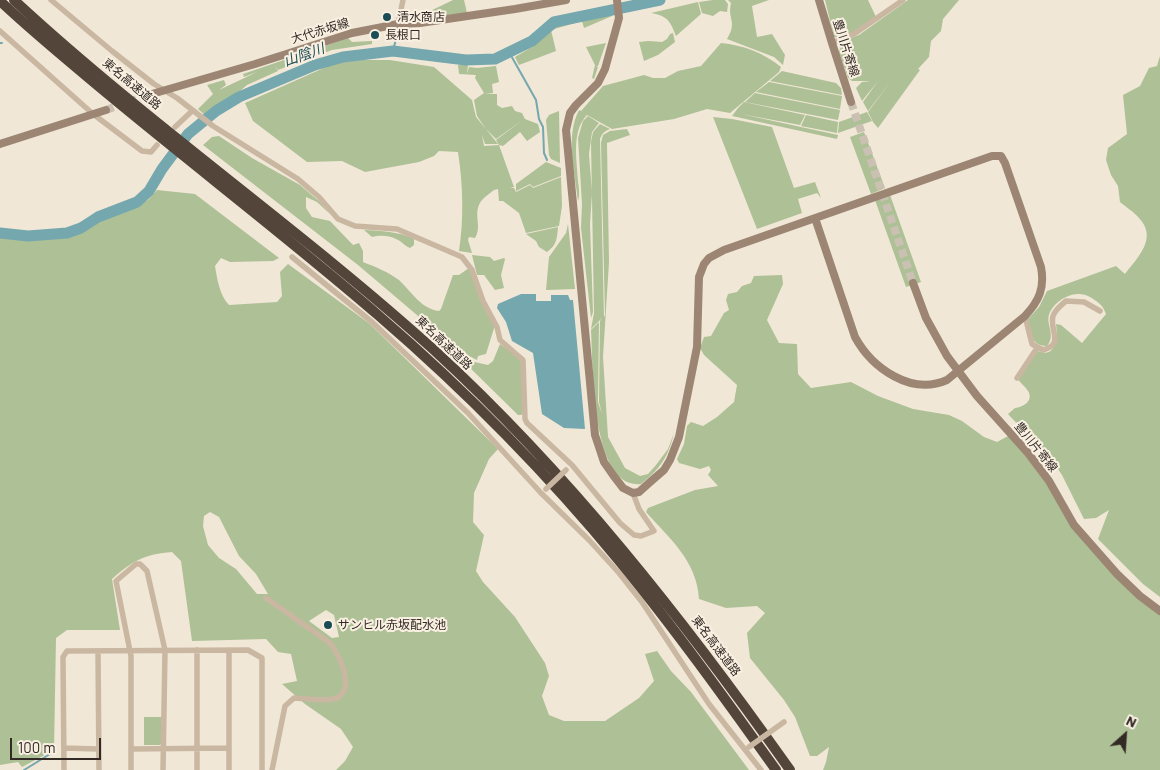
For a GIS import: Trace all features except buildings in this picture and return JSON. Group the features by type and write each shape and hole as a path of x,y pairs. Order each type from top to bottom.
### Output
{"highway":[{"name":"東名高速道路","path":"14,0 168,137"},
{"name":"東名高速道路","path":"0,2 64,58 191,155 378,315 429,361 527,457 575,509 660,612 776,770"},
{"name":"東名高速道路","path":"191,155 277,216 385,307 483,398 534,449 582,502 663,598 742,702 790,770"}],"street":[{"path":"51,0 112,52 154,84 210,123 298,179 319,197 338,219 355,226 396,229 457,254 466,260 472,270 483,301 496,324 500,340 523,360 525,419 527,423 572,465 620,523 634,535 641,536 654,531 639,509 633,493"},
{"path":"398,24 403,0"},
{"name":"大代赤坂線","path":"145,96 256,64 352,33 398,24 420,23 515,10 566,0"},
{"path":"617,0 618,14 605,69 598,83 582,98 570,114 567,121 566,139 595,435 604,462 624,488 633,493 639,492 664,470 675,450 696,347 698,285 701,270 704,264 716,253 815,218 992,156 1001,156 1042,272 1043,284 1039,298 1025,316 959,372 940,384 924,385 896,377 887,373 872,361 855,337 815,218"},
{"name":"豊川片寄線","path":"819,0 851,102"},
{"path":"832,43 854,34 903,0"},
{"path":"0,31 93,114 142,152 151,152 194,112"},
{"path":"0,144 106,110"},
{"path":"292,257 372,322 468,414 589,540 619,573 660,627 709,704 747,749 761,770"},
{"name":"豊川片寄線","path":"913,283 926,318 936,338 977,396 1028,453 1049,481 1074,525 1123,580 1160,611"},
{"path":"1025,316 1032,344 1043,350 1054,344 1056,336 1052,324 1053,314 1066,301 1084,302 1100,311"},
{"path":"1017,378 1037,348"},
{"path":"544,491 572,465"},
{"path":"131,770 131,656 116,581 136,564 140,564 147,570 165,650 163,770"},
{"path":"266,598 330,643 336,651 347,683 344,693 335,699 294,698 289,702 286,706 272,770"},
{"path":"64,770 64,654 70,650 248,650 262,658 262,770"},
{"path":"197,650 197,770"},
{"path":"229,650 229,770"},
{"path":"98,651 99,770"},
{"path":"747,749 784,722"},
{"path":"64,748 98,749"},
{"path":"131,749 229,748"}],"green space":[{"path":"453,0 464,0 467,13 409,20 409,18 422,15"},
{"path":"725,0 728,4 727,12 720,11 713,16 702,13 699,2"},
{"path":"728,0 769,0 752,6 757,37 772,34 785,55 783,65 774,57 727,39 732,28 731,3"},
{"path":"825,0 868,0 876,17 851,34 834,37"},
{"path":"908,0 959,0 943,19 941,31 931,41 929,57 918,69 920,70 878,128 868,112 891,81 868,111 863,102 878,81 862,101 856,88 862,82 871,81 852,81 848,78 839,52 843,41 859,35"},
{"path":"698,2 701,14 676,36 668,20 651,13"},
{"path":"612,12 612,16 584,28 582,21 551,30 564,22"},
{"path":"551,30 556,51 519,65 515,57 532,47"},
{"path":"673,33 675,42 658,55 644,61 639,42 662,42"},
{"path":"348,38 352,42 372,41 372,44 332,50 278,70 275,65 278,71 247,85 237,96 226,101 206,116 198,109 213,94 207,85 224,80 226,85 219,90 257,72 244,77 243,74"},
{"path":"606,43 598,66 596,66 598,67 594,79 592,78 595,65 586,47"},
{"path":"721,43 745,48 760,54 781,67 779,72 730,113 707,109 674,119 612,129 587,115 579,130 576,146 578,201 572,143 575,120 579,110 581,111 603,86 644,75 653,78 665,78 678,71 701,66"},
{"path":"1160,56 1160,597 1143,584 1098,539 1109,510 1096,518 1084,519 1054,463 1008,414 1029,401 1028,391 1017,378 1038,351 1044,353 1052,349 1057,335 1056,324 1061,325 1082,343 1106,314 1100,304 1090,297 1079,294 1068,296 1057,303 1050,312 1048,321 1051,333 1050,342 1047,346 1037,344 1032,337 1028,319 1039,307 1047,291 1116,266 1125,274 1144,247 1147,233 1144,225 1137,216 1120,202 1118,186 1111,175 1106,160 1108,148 1127,134 1123,95 1140,86 1149,68 1157,66"},
{"path":"361,60 390,60 434,67 472,100 476,117 498,144 485,144 482,135 484,146 499,145 514,187 510,188 514,188 516,192 530,185 533,188 561,177 562,206 559,226 526,233 519,213 503,201 499,201 498,189 494,190 479,205 477,234 475,238 469,237 468,240 472,253 459,251 462,227 462,201 458,152 439,151 434,156 419,162 365,172 342,161 307,162 253,121 245,103 335,63"},
{"path":"458,65 468,65 467,74 469,67 496,66 499,82 492,84 493,93 485,94 497,94 497,105 502,108 512,106 515,111 522,113 525,119 538,124 540,132 527,141 520,132 503,146 499,145 496,140 524,119 496,139 477,116 474,100 484,93 475,78 476,75 459,74"},
{"path":"782,71 836,83 841,88 842,95 770,81"},
{"path":"769,82 842,96 840,109 756,92"},
{"path":"755,93 840,110 838,120 745,102"},
{"path":"744,102 805,115 800,125 741,114 838,135 837,139 732,116"},
{"path":"559,111 560,163 551,159 549,155 546,120 549,115"},
{"path":"867,112 872,121 838,133 839,122"},
{"path":"806,115 838,122 837,133 801,126"},
{"path":"588,116 599,123 592,132 589,154 592,193 590,224 593,312 591,318 581,228 582,204 578,138 583,121"},
{"path":"713,117 772,127 794,188 815,182 821,198 817,193 798,199 802,213 757,229"},
{"path":"600,124 610,129 604,132 600,139 604,317 601,143 603,135 610,131 627,129 630,135 607,143 609,262 603,357 608,437 625,468 640,476 648,474 656,465 668,449 674,433 669,449 663,462 641,484 624,480 612,467 603,446 594,394 591,330 599,322 598,402 602,414 599,402 600,321 602,318 591,329 594,313 591,142 593,132"},
{"path":"864,132 885,188 871,194 850,137"},
{"path":"219,136 252,158 300,185 320,202 330,214 317,202 306,197 306,208 312,217 330,221 353,245 359,243 363,251 363,262 399,280 427,307 439,311 453,275 459,275 469,268 495,325 486,354 478,356 477,360 467,355 444,338 358,265 203,145 212,137"},
{"path":"546,162 561,168 561,176 533,187 530,184 516,191 516,184"},
{"path":"157,190 195,194 279,258 273,261 230,262 221,258 215,266 221,292 229,305 277,302 282,296 280,272 288,264 370,324 498,449 489,459 474,493 473,522 484,535 476,571 483,582 515,617 545,663 549,676 542,696 549,715 564,721 605,721 639,698 654,681 645,654 657,651 671,671 691,692 749,770 336,770 345,761 353,747 341,729 305,704 282,684 297,681 291,654 278,652 266,639 192,641 181,561 172,552 139,560 126,567 112,579 120,630 67,630 56,638 54,750 22,767 18,762 0,765 0,236 27,239 55,239 81,232 100,221 148,200","holes":["210,512 219,517 239,556 256,574 268,594 257,594 236,569 219,558 208,545 203,526 204,516","326,610 334,615 339,637 332,638 309,621"]},
{"path":"890,195 921,282 906,287 875,200"},
{"path":"568,224 575,289 546,290 549,257 566,233"},
{"path":"558,227 555,244 547,252 526,234"},
{"path":"364,230 402,234 414,239 414,245 410,248 398,240 387,236 372,237"},
{"path":"472,255 490,257 494,261 505,259 501,275 504,288 495,290 484,275 477,275"},
{"path":"782,275 783,284 767,320 779,343 797,344 798,374 811,388 851,382 878,396 913,409 949,415 962,421 984,437 997,442 1010,435 1089,541 1160,611 1160,770 823,770 829,747 817,756 810,756 795,717 784,700 750,658 747,633 765,613 757,606 726,608 699,599 697,585 688,562 673,541 646,512 648,508 695,490 718,486 708,475 711,470 709,466 700,469 679,463 677,459 684,444 687,426 691,422 703,426 734,402 737,385 704,355 700,348 704,337 711,336 724,313 729,310 726,300 728,294 737,292 742,286 751,283 754,276"},
{"path":"500,344 518,357 521,362 523,413 521,415 518,415 461,359 488,365 493,361"},
{"path":"144,717 162,717 162,743 160,745 144,745"}],"water":[{"path":"521,294 536,294 536,301 551,301 551,295 568,295 570,300 573,300 585,429 564,428 542,414 533,353 512,341 506,322 497,308 498,304"}],"waterway":[{"name":"山陰川","path":"0,233 28,236 67,233 81,228 98,217 137,202 149,191 162,169 188,134 216,111 239,97 315,65 343,57 393,51 466,60 495,59 532,41 554,22 660,0"},
{"path":"393,51 399,27"},
{"path":"509,52 536,100 539,119 543,127 544,153 547,160"},
{"path":"24,770 50,754"}],"tunnel":[{"path":"106,110 145,96"},
{"path":"851,102 913,283"}],"place":[{"name":"清水商店","path":"387,17"},
{"name":"長根口","path":"375,35"},
{"name":"サンヒル赤坂配水池","path":"328,625"}]}
